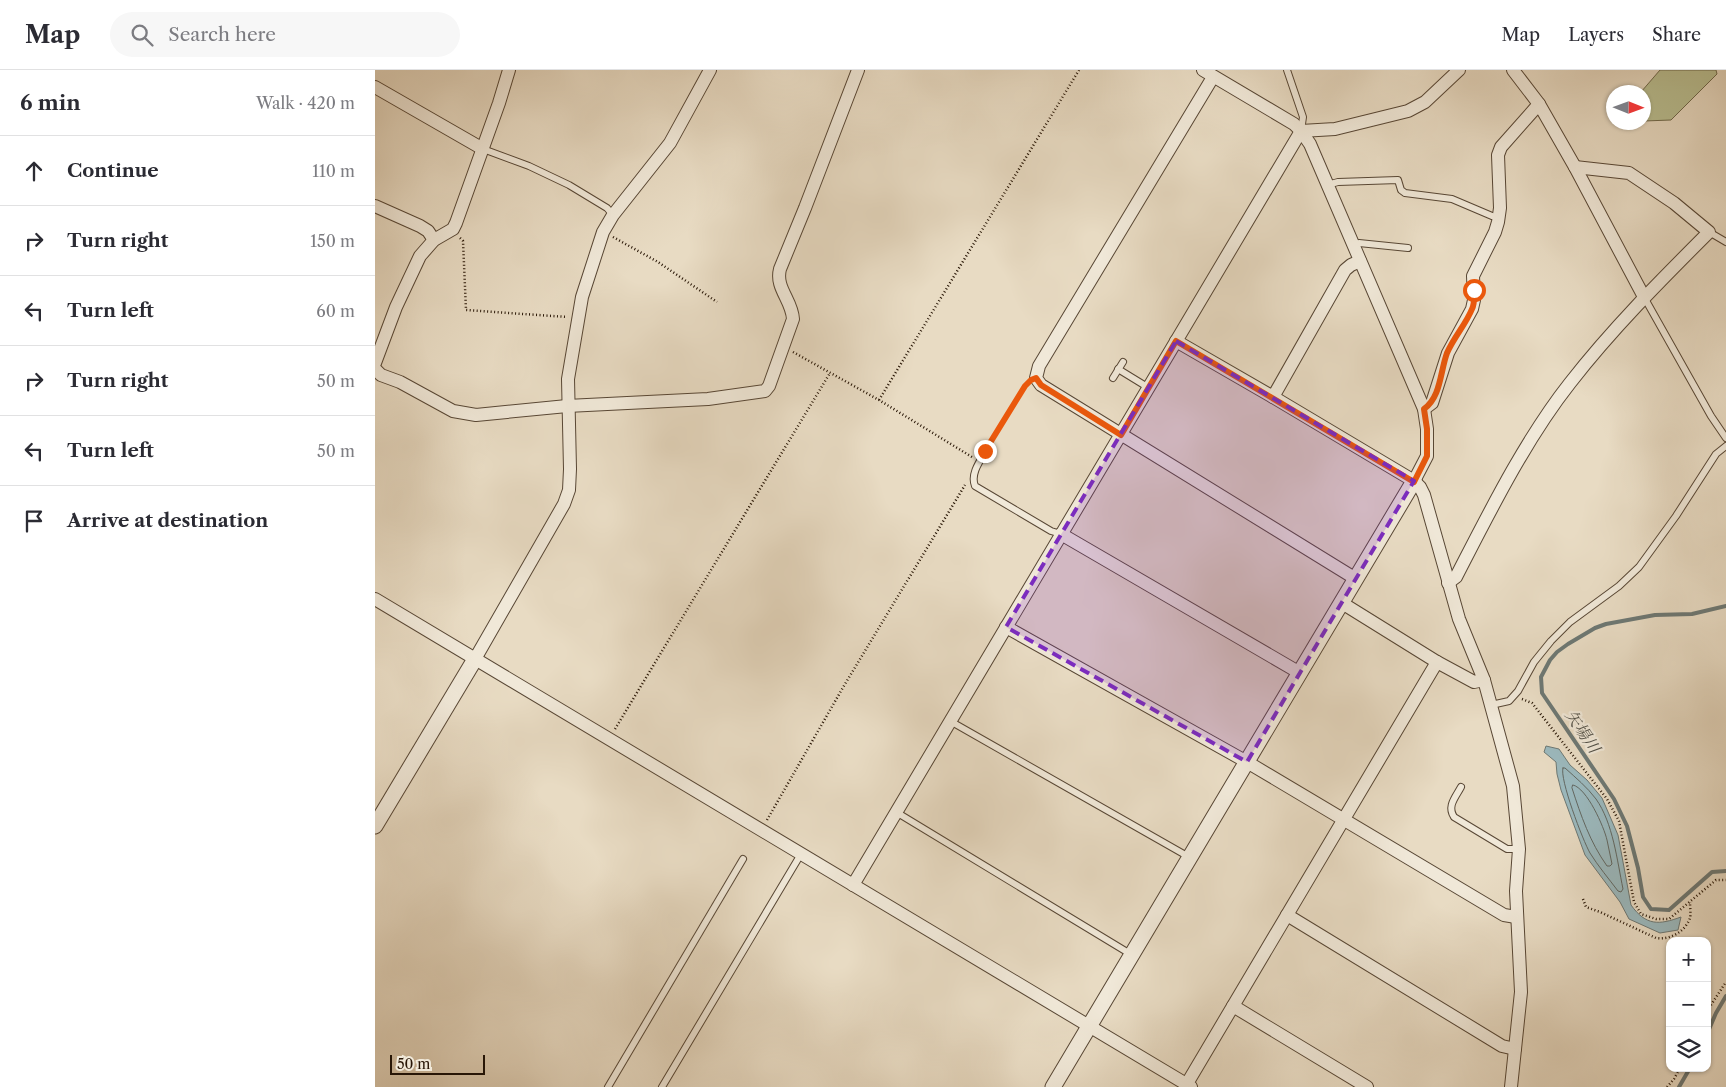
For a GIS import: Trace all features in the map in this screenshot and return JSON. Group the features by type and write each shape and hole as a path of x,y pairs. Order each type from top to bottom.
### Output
{"street":[{"path":"509,70 483,149 453,229 433,240 420,256 396,307 376,373 400,382 453,411 463,414 476,415 567,406 708,399 765,392 791,327 793,311 782,289 779,276 783,259 805,208 858,70"},
{"path":"375,826 475,659 564,504 569,490 570,470 567,406 568,379 582,297 603,232 613,215 669,143 710,70"},
{"path":"1301,131 1335,129 1407,111 1425,102 1459,70"},
{"path":"1513,70 1539,104 1575,167 1644,298"},
{"path":"1053,1087 1414,482 1427,456 1424,409 1309,144 1294,124 1209,73 1039,366 1036,378 1041,385 1356,579"},
{"path":"375,87 483,149"},
{"path":"1424,409 1435,396 1448,352 1472,309 1474,300 1473,276 1495,232 1500,208 1498,155 1501,146 1539,104"},
{"path":"853,885 1301,131"},
{"path":"1448,583 1456,577 1539,427 1570,383 1644,298 1709,232 1673,203 1629,173 1575,167"},
{"path":"375,206 428,230 433,240"},
{"path":"1273,397 1345,270 1351,265 1360,262"},
{"path":"1176,341 1414,482 1424,495 1459,619 1484,680 1513,786 1519,849 1516,917 1521,965 1521,992 1511,1087"},
{"path":"1061,534 1300,673"},
{"path":"375,599 1188,1086 1233,1006 1437,662"},
{"path":"1342,603 1437,662 1474,682 1484,680"},
{"path":"1007,627 1247,762 1503,915 1516,917"},
{"path":"1287,915 1502,1046 1515,1048"},
{"path":"1233,1006 1367,1087"}],"lane":[{"path":"1287,70 1303,117 1301,131"},
{"path":"483,149 529,166 569,185 607,208 613,215"},
{"path":"1327,185 1337,182 1398,180 1401,190 1405,193 1452,199 1492,216 1499,217"},
{"path":"1709,232 1726,242"},
{"path":"1353,245 1359,243 1408,248"},
{"path":"1644,298 1706,408 1726,438"},
{"path":"1113,378 1123,362"},
{"path":"1118,370 1149,388"},
{"path":"1491,705 1509,701 1534,662 1551,641 1570,622 1619,586 1639,567 1676,516 1716,454 1726,446"},
{"path":"985,451 975,471 973,481 975,486 1051,531 1061,534"},
{"path":"951,721 1190,858"},
{"path":"1461,787 1450,806 1450,812 1454,818 1507,848 1519,849"},
{"path":"896,812 1132,955"},
{"path":"662,1087 801,854"},
{"path":"608,1087 743,859"}],"path":[{"path":"879,400 1079,70"},
{"path":"453,229 463,241 466,310 579,318"},
{"path":"603,232 658,262 717,302"},
{"path":"782,348 799,355 879,400 979,462"},
{"path":"609,739 830,373"},
{"path":"985,451 1025,386 1036,378"},
{"path":"761,830 845,684 965,485 973,481"},
{"path":"1513,696 1532,703 1607,799 1619,821 1634,902 1641,914 1656,919 1669,919 1716,880 1726,880"},
{"path":"1583,899 1586,908 1600,912 1656,938 1664,939 1673,936 1685,926 1690,917 1690,902"},
{"path":"1711,1005 1726,982"},
{"path":"1667,1087 1675,1079 1678,1072"}],"highlighted area":[{"path":"1176,341 1414,481 1247,762 1006,627"}],"green space":[{"path":"1660,70 1716,70 1717,74 1671,120 1651,121 1651,85 1647,85"}],"water":[{"path":"1546,746 1559,749 1570,765 1587,780 1602,798 1618,835 1631,905 1642,917 1653,922 1681,917 1678,930 1660,933 1629,919 1620,902 1585,855 1561,790 1556,762 1544,752"}],"waterway":[{"name":"矢場川","path":"1726,606 1692,614 1655,615 1606,624 1595,628 1557,652 1550,660 1541,677 1542,693 1614,799 1627,826 1643,897 1651,909 1669,910 1712,872 1726,871"},
{"name":"矢場川","path":"1710,1027 1726,996"},
{"name":"矢場川","path":"1679,1087 1688,1072"}],"route":[{"path":"985,451 1025,386 1036,378 1041,385 1121,435 1176,341 1414,482 1427,456 1428,444 1424,409 1435,396 1448,352 1472,309 1474,290"}]}
